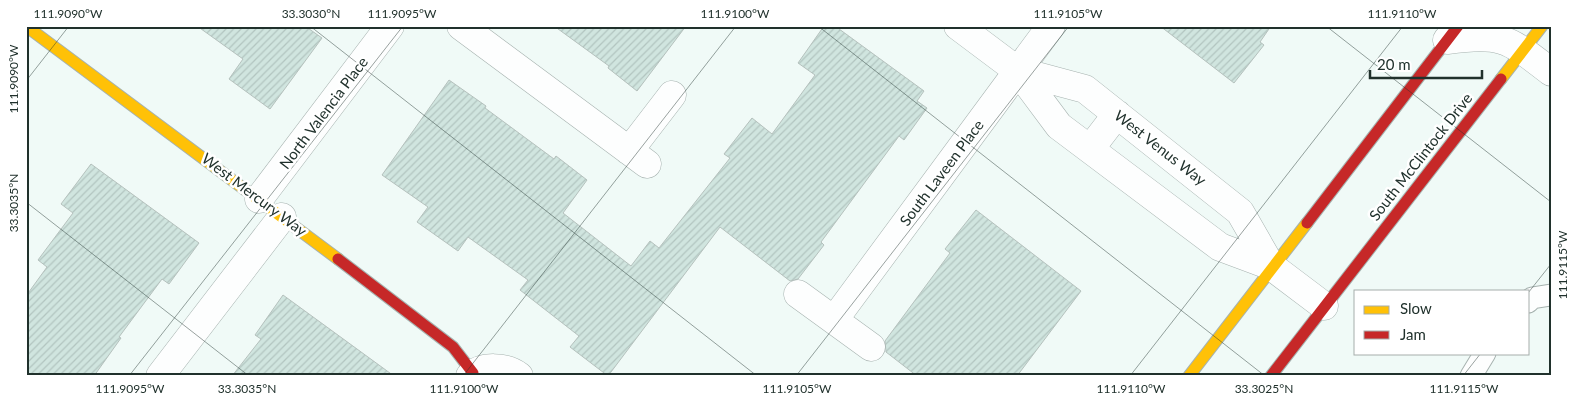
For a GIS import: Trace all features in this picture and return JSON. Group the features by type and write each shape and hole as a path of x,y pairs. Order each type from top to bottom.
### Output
{"main road":[{"name":"West Mercury Way","path":"26,26 259,199 453,347 471,374"},
{"name":"South McClintock Drive","path":"1271,376 1542,26"},
{"path":"1189,376 1271,266 1452,33"}],"street":[{"name":"North Valencia Place","path":"259,199 390,26"},
{"path":"461,26 638,157 672,95"},
{"name":"West Venus Way","path":"958,26 1018,71 1059,126 1220,247 1271,266 1324,306"},
{"name":"South Laveen Place","path":"834,320 1052,26"},
{"path":"1452,33 1504,39 1551,72"},
{"name":"West Venus Way","path":"1018,71 1085,89 1240,212 1271,266"},
{"path":"1090,149 1117,114"},
{"path":"160,376 282,217"},
{"path":"798,294 871,347"},
{"name":"West Mercury Way","path":"471,374 487,368 502,369 519,376"}],"lane":[{"path":"1530,300 1551,295"},
{"path":"1471,376 1484,354"}],"building":[{"path":"197,26 305,26 322,38 270,109 229,79 243,59"},
{"path":"554,26 686,26 637,91 608,68 609,66"},
{"path":"824,26 835,26 924,91 917,101 927,108 904,140 899,136 821,242 824,245 798,279 790,281 720,227 608,376 570,347 579,336 520,290 528,280 468,237 458,251 417,222 428,207 382,175 449,80 554,159 556,156 587,180 563,213 631,266 650,241 659,248 730,158 724,154 752,118 772,134 815,75 798,63"},
{"path":"1160,26 1271,26 1260,42 1264,45 1234,83"},
{"path":"91,164 199,243 169,284 162,279 119,337 121,338 94,376 26,376 26,296 47,267 38,260 73,213 61,204"},
{"path":"976,210 1081,291 1017,376 917,376 886,352 885,341 950,253 945,249"},
{"path":"283,295 394,376 232,376 261,339 255,335"}],"traffic: slow":[{"path":"26,26 338,259"},
{"path":"1501,79 1542,26"},
{"path":"1189,376 1307,223"}],"traffic: jam":[{"path":"1307,223 1458,26"},
{"path":"1271,376 1501,79"},
{"path":"338,259 453,347 473,373"}]}
